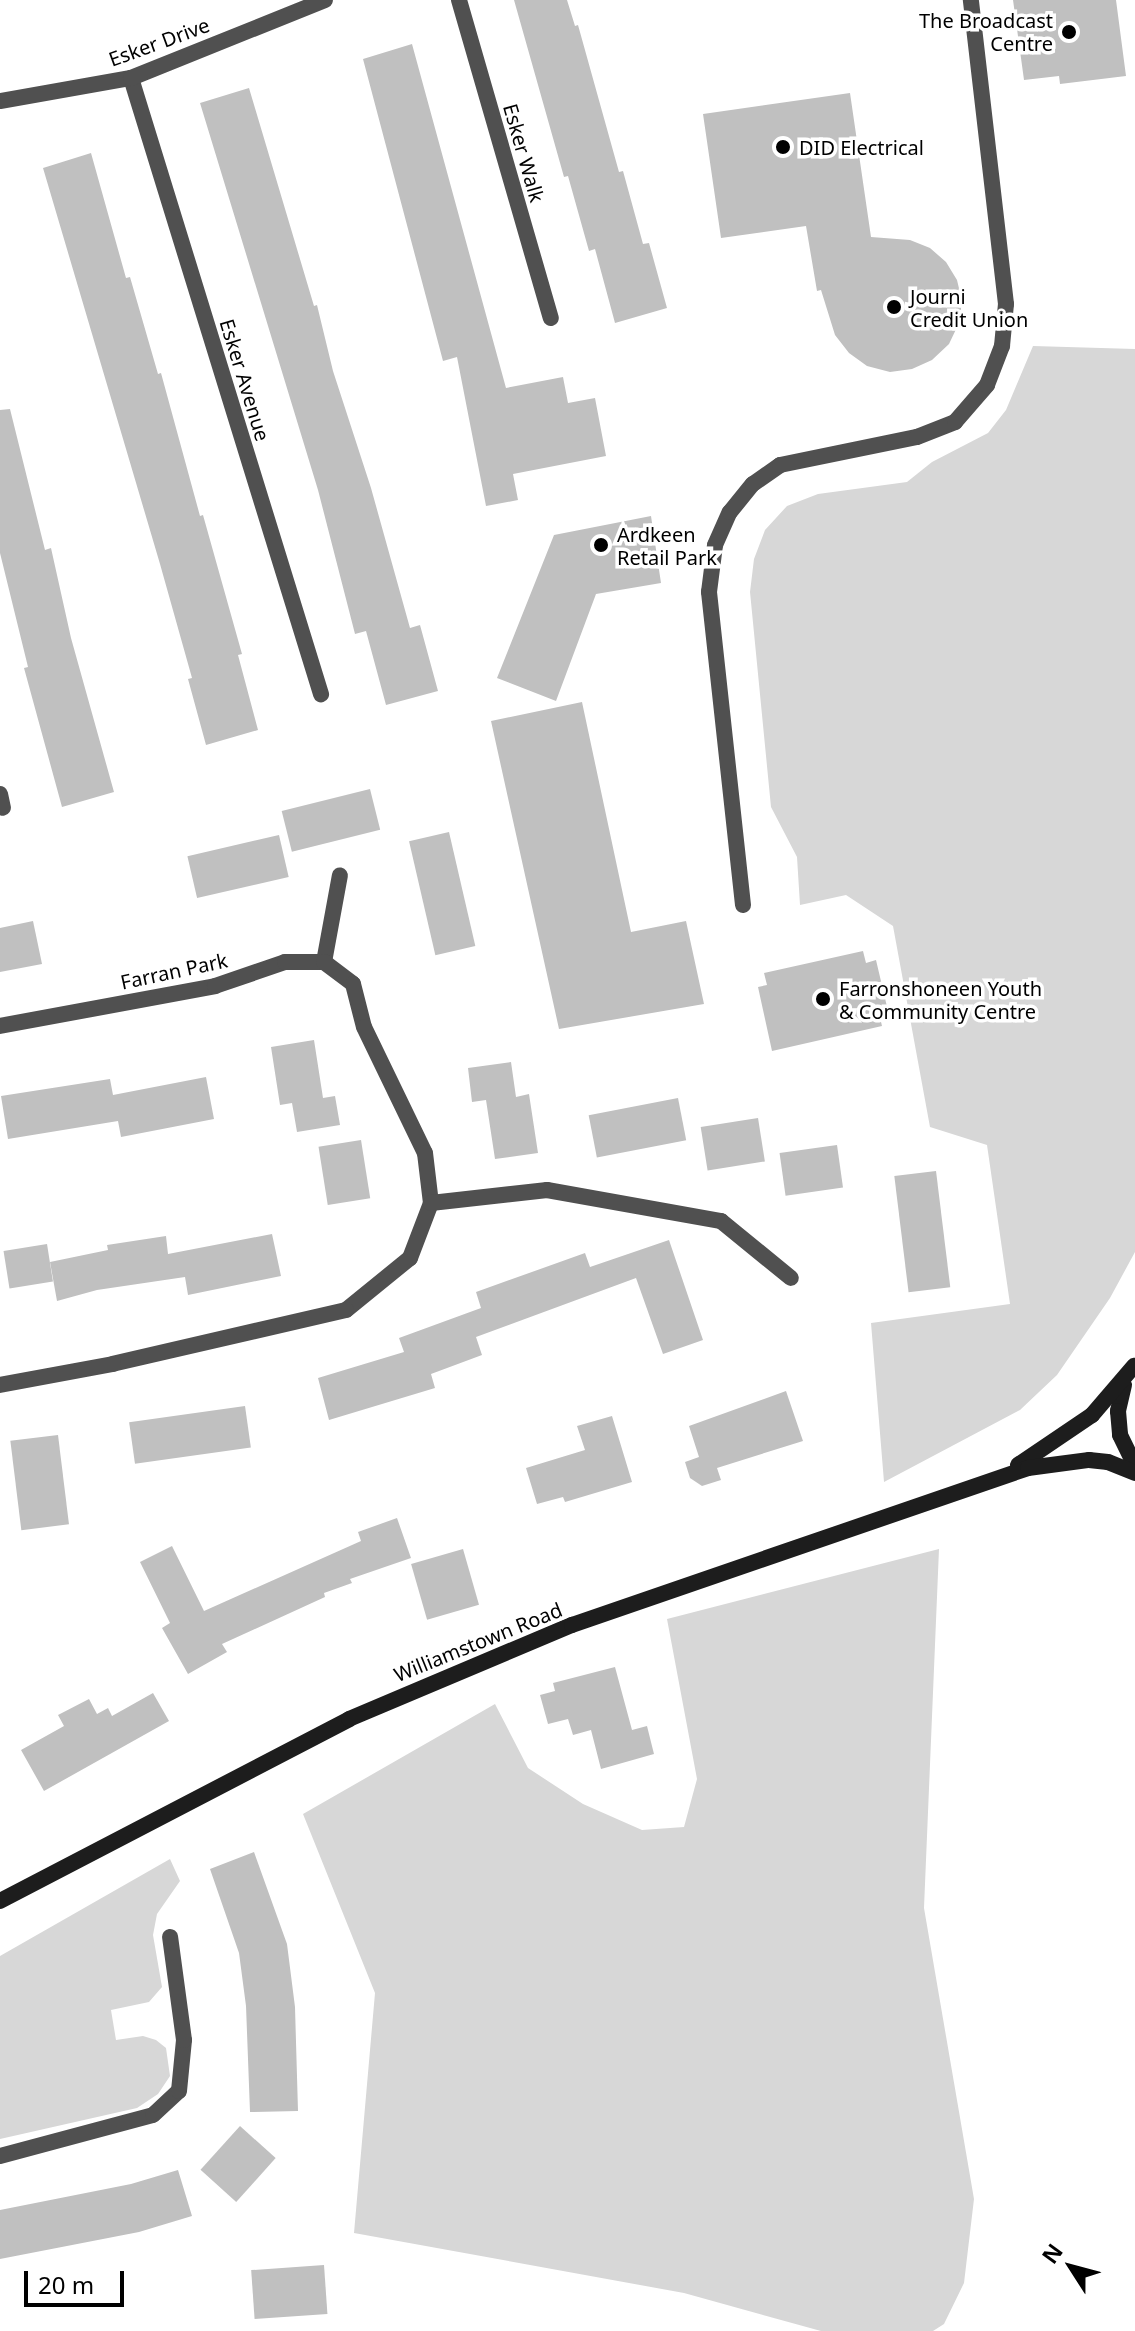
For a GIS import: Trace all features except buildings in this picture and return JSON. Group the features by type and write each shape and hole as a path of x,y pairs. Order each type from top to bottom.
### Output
{"street":[{"name":"Esker Drive","path":"0,101 131,78 325,0"},
{"name":"Esker Walk","path":"459,0 551,318"},
{"path":"743,905 709,592 715,545 730,512 753,484 780,465 917,437 955,422 987,385 1002,346 1006,304 971,0"},
{"name":"Esker Avenue","path":"131,78 321,694"},
{"path":"0,1385 113,1364 346,1310 410,1258 431,1203 425,1153 364,1027 353,984 324,962 340,875"},
{"name":"Farran Park","path":"0,1026 215,986 285,962 324,962"},
{"path":"431,1203 547,1190 721,1221 791,1278"},
{"path":"1134,1366 1122,1387 1118,1411 1120,1435 1135,1466"},
{"path":"995,1477 1073,1432 1111,1395 1134,1366"},
{"path":"995,1477 1061,1461 1089,1460 1108,1462 1135,1473"},
{"name":"Williamstown Road","path":"0,1901 306,1740 446,1676 646,1597 921,1506 995,1477"},
{"path":"0,2156 153,2115 179,2091 184,2040 170,1937"}],"shaded area":[{"path":"1033,346 1135,349 1135,1252 1110,1298 1057,1375 1020,1410 884,1482 871,1323 1010,1304 987,1145 930,1127 893,926 846,895 800,905 797,857 771,807 750,592 754,559 765,530 787,506 818,494 907,482 932,462 988,433 1006,410"},
{"path":"939,1549 924,1908 974,2199 964,2283 944,2324 933,2331 821,2331 684,2293 354,2233 375,1993 303,1814 495,1704 528,1768 583,1804 642,1830 684,1827 697,1779 667,1619"},
{"path":"170,1859 180,1881 157,1914 153,1935 162,1987 149,2002 111,2010 116,2040 143,2036 156,2040 166,2048 170,2076 158,2094 137,2108 0,2139 0,1956"}],"place":[{"name":"The Broadcast Centre","path":"1069,32"},
{"name":"DID Electrical","path":"783,147"},
{"name":"Journi Credit Union","path":"894,307"},
{"name":"Ardkeen Retail Park","path":"601,545"},
{"name":"Farronshoneen Youth & Community Centre","path":"823,999"}]}
